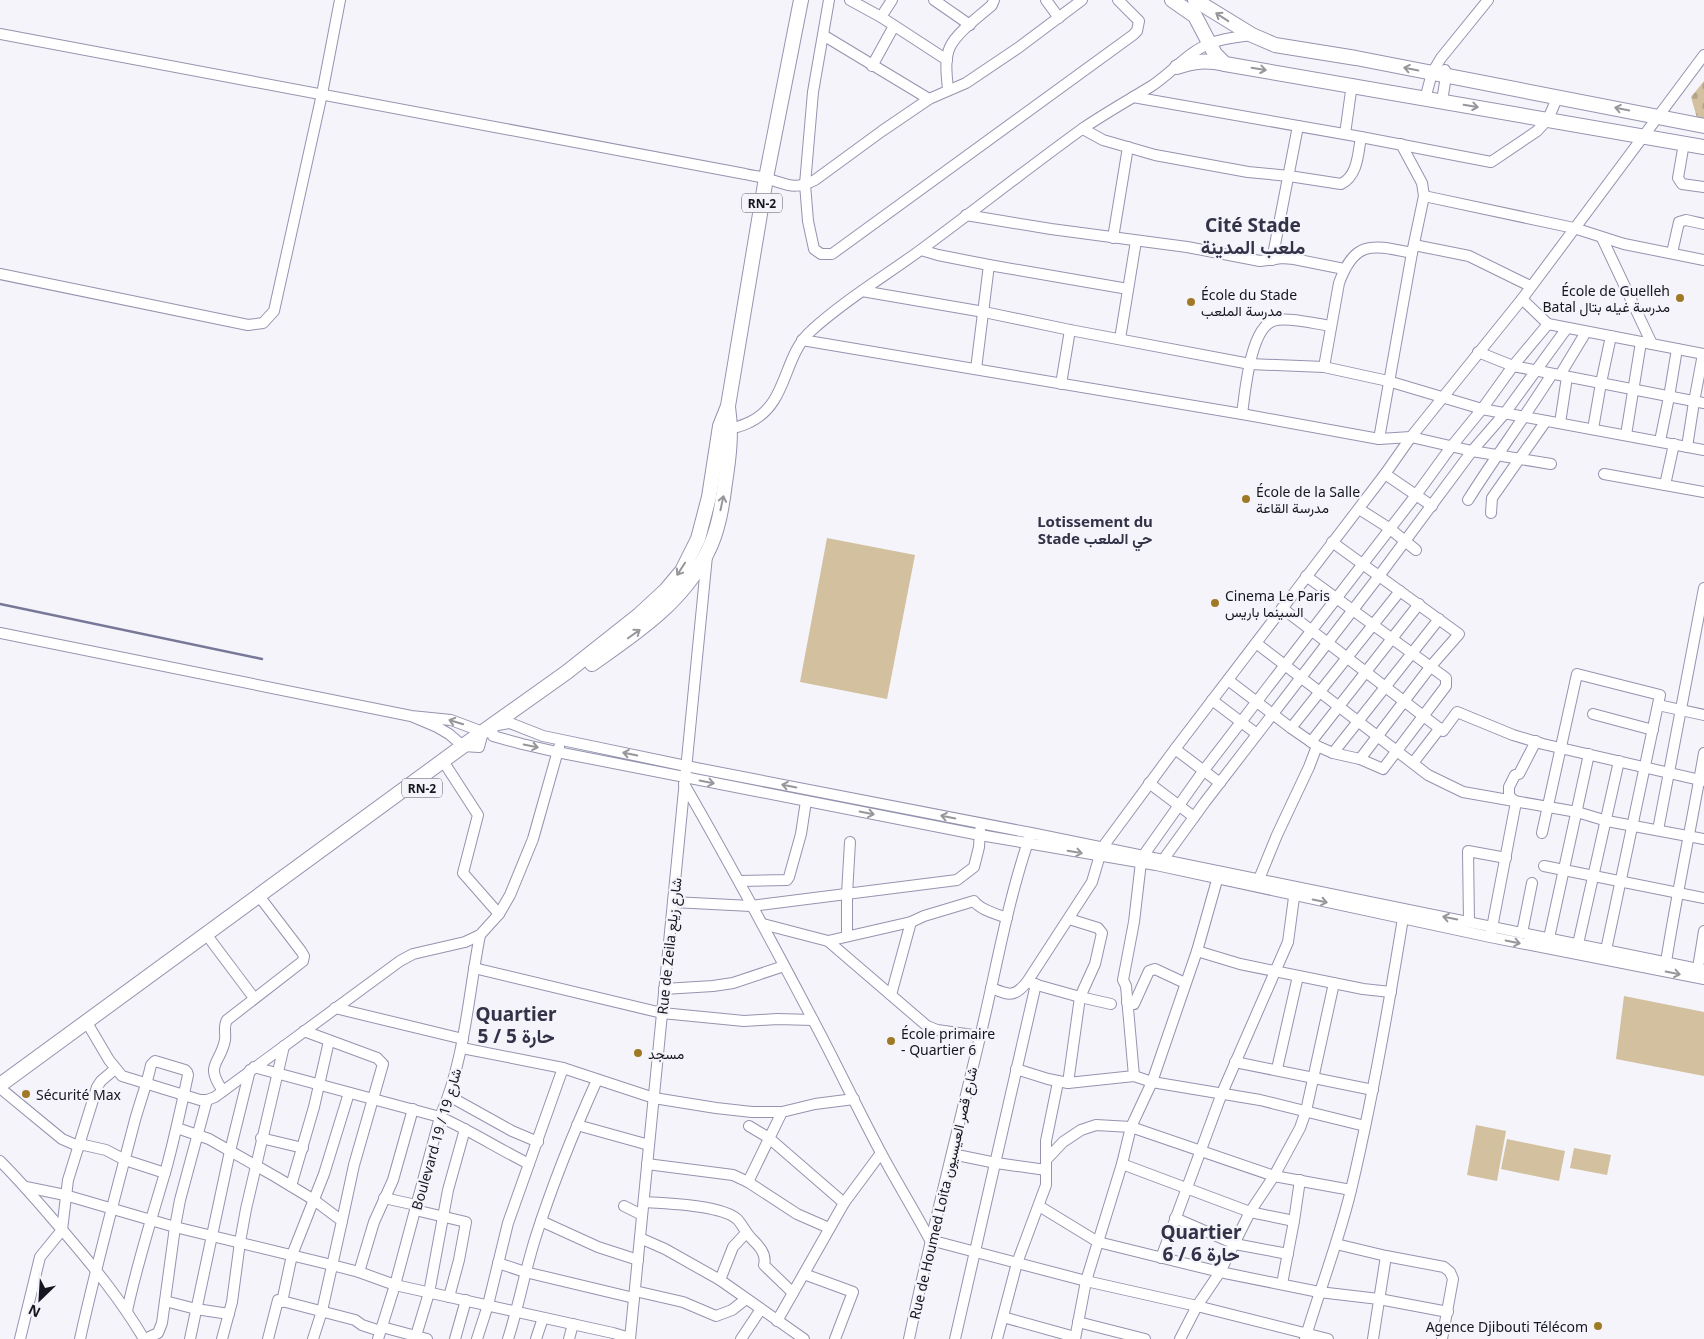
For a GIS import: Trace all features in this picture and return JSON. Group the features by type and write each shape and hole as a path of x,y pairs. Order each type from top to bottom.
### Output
{"main road":[{"name":"RN-2","path":"1,1090 446,765 479,747 489,731 510,723 642,628 681,593 707,553 716,530 724,495 728,406 766,178 801,0"},
{"path":"1172,0 1195,16 1216,54 1225,64"},
{"path":"1198,1 1252,36 1274,45 1356,58 1558,96 1704,126"},
{"path":"1177,67 1195,61 1211,61 1352,84 1425,99 1704,147"},
{"name":"RN-2","path":"446,765 463,746 489,731 639,615 666,590 682,571 698,539 726,427"}],"street":[{"path":"0,274 248,325 263,324 274,311 322,94 340,0"},
{"path":"829,0 813,92 806,184 808,221 814,249 820,254 832,254 1137,31 1139,22 1118,0"},
{"path":"850,0 881,17 947,60"},
{"path":"881,17 892,0"},
{"path":"934,0 970,25"},
{"path":"948,90 947,60 950,47 957,37 992,5 994,0"},
{"path":"1046,0 1059,18"},
{"path":"0,34 766,178 789,186 806,184 815,180 929,99 966,84 1082,0"},
{"path":"1425,99 1432,73 1441,58 1488,0"},
{"path":"872,66 894,26"},
{"path":"823,35 929,99"},
{"path":"726,427 741,426 758,418 768,410 802,340 818,324 862,291 921,250 1083,129 1177,67 1183,59 1210,43 1252,36"},
{"path":"955,1339 996,1163 1016,1069 1031,983 1092,882 1100,852 1175,748 1412,437 1522,299 1704,55"},
{"path":"1441,58 1446,76 1442,101"},
{"path":"1345,134 1352,84"},
{"path":"1133,97 1401,144 1491,162 1521,143 1537,130 1548,119 1558,96"},
{"path":"1272,260 1298,126"},
{"path":"1083,129 1103,140 1155,155 1248,172 1341,184 1350,178 1357,160 1361,137"},
{"path":"1684,143 1679,181 1682,184 1704,187"},
{"path":"1379,439 1388,381 1424,196 1422,183 1401,144"},
{"path":"1113,238 1128,147"},
{"path":"1424,196 1574,228 1602,238 1704,260"},
{"path":"966,215 1113,238 1187,247 1260,261 1282,258 1294,259 1344,270"},
{"path":"1672,253 1679,222 1686,220 1704,224"},
{"path":"1602,238 1646,343 1633,390 1626,435"},
{"path":"1120,339 1136,240"},
{"path":"1324,367 1339,283 1352,257 1361,250 1373,246 1469,256 1530,286"},
{"path":"921,250 989,265 1128,289"},
{"path":"976,369 989,265"},
{"path":"862,291 984,312 1250,364 1324,367 1388,381 1482,409 1704,450"},
{"path":"1522,299 1548,324 1704,354 1699,403 1687,447"},
{"path":"1242,414 1250,364 1260,333 1266,325 1274,320 1284,320 1331,326"},
{"path":"1134,1076 1126,986 1123,980 1134,922 1142,859 1204,770 1258,702 1513,366 1548,324"},
{"path":"1159,862 1472,452 1505,413 1568,328"},
{"path":"1061,384 1070,330"},
{"path":"1468,500 1496,455 1560,375 1586,332"},
{"path":"1593,429 1600,383 1611,336"},
{"path":"802,340 1379,439 1412,437 1472,452 1551,464"},
{"path":"1660,442 1670,397 1677,349"},
{"path":"1478,352 1513,366 1699,403"},
{"path":"1560,375 1560,423"},
{"path":"1491,513 1492,498 1546,421"},
{"path":"1665,485 1674,444"},
{"path":"1385,474 1432,506"},
{"path":"1604,474 1704,492"},
{"path":"1359,509 1389,528 1416,550"},
{"path":"698,539 707,553"},
{"path":"1332,542 1460,634 1431,666 1360,759"},
{"name":"Rue de Zeila شارع زيلع","path":"630,1339 707,553"},
{"path":"1228,680 1314,744 1333,753 1360,759 1383,769 1397,752 1446,686 1447,680 1431,666 1306,576"},
{"path":"1658,830 1704,588"},
{"path":"1292,728 1400,590"},
{"path":"1259,880 1277,835 1309,767 1314,744 1338,706 1419,604"},
{"path":"1282,608 1443,731 1457,712 1513,735 1561,748 1702,780"},
{"path":"1333,753 1438,619"},
{"path":"0,633 411,716 451,720 489,731 522,744 685,781 806,801 1027,844 1100,852 1159,862 1404,914 1490,938 1704,979"},
{"path":"1256,643 1428,775 1463,792 1577,812 1607,820 1704,839"},
{"path":"1542,833 1577,674 1660,696 1606,950"},
{"path":"1212,700 1257,734"},
{"path":"1658,705 1704,715"},
{"path":"1592,714 1653,730"},
{"path":"411,716 437,727 463,746 479,747"},
{"path":"510,723 534,734 686,766 1030,833 1100,852"},
{"path":"1413,763 1440,728"},
{"path":"88,1025 115,1069 122,1076 200,1100 207,1100 223,1091 400,961 413,954 446,947 480,935 499,914 510,895 533,839 562,740"},
{"path":"1516,802 1509,796 1509,787 1515,775 1519,774 1536,741"},
{"path":"1175,748 1220,783"},
{"path":"1666,962 1677,892 1702,780 1704,753"},
{"path":"1549,938 1589,754"},
{"path":"1578,944 1619,761"},
{"path":"446,765 478,815 463,873 499,914"},
{"path":"685,781 740,881 751,906 763,924 881,1153 930,1240 1086,1281 1197,1306 1306,1337 1328,1339"},
{"path":"1149,783 1194,817"},
{"path":"831,806 833,795"},
{"path":"740,881 787,880 801,834 806,801"},
{"path":"1490,938 1516,802"},
{"path":"673,902 751,906 957,880 974,867 979,847 980,824"},
{"name":"Rue de Houmed Loita شارع قصر العيسيون","path":"909,1339 930,1240 1007,918 1030,833"},
{"path":"847,935 850,842"},
{"path":"1469,922 1468,851 1506,858"},
{"path":"1544,866 1704,898"},
{"path":"1219,875 1259,880 1295,891"},
{"path":"1003,1317 1075,1338 1086,1281 1122,1164 1131,1127 1152,1082 1197,951 1219,875"},
{"path":"1522,933 1532,883"},
{"path":"1161,1258 1222,1093 1288,942 1295,891"},
{"path":"223,1091 213,1074 225,1040 224,1024 229,1017 303,961 304,956 262,899"},
{"path":"828,941 847,935 911,922 924,916 974,901 977,905 1007,918"},
{"path":"1404,914 1469,922 1701,969 1704,931"},
{"path":"1306,1337 1336,1244 1366,1126 1404,914"},
{"path":"997,1339 1017,1263 1046,1185 1046,1141 1063,1082 1080,997 1095,964 1101,931 1096,927 1069,919"},
{"path":"891,995 911,922"},
{"path":"763,924 828,941 927,1026 937,1030 980,1036"},
{"name":"Boulevard 19 / شارع 19","path":"380,1332 395,1285 440,1117 449,1096 462,1044 480,935"},
{"path":"209,937 254,998"},
{"path":"1197,951 1240,964 1363,989 1391,992"},
{"path":"664,989 733,983 784,966"},
{"path":"474,968 662,1013 744,1021 777,1019 813,1020"},
{"path":"1127,1002 1134,1004 1151,969 1155,969 1185,983"},
{"path":"1277,1070 1298,976"},
{"path":"991,988 1008,994 1014,994 1031,983 1111,1004"},
{"path":"1180,1339 1197,1306 1220,1272 1250,1212 1274,1176 1300,1128 1314,1078 1334,983"},
{"path":"335,1008 462,1044 562,1068 654,1098 752,1112 782,1112 815,1104 854,1099"},
{"path":"304,1030 382,1061 383,1067 356,1156 322,1311 313,1339"},
{"path":"291,1186 320,1085 329,1041"},
{"path":"222,1339 233,1293 240,1242 255,1165 284,1046"},
{"path":"80,1339 95,1269 151,1065 156,1061 187,1072 188,1076 177,1128 137,1264 127,1311"},
{"path":"1235,1062 1373,1090"},
{"path":"477,1339 488,1305 508,1223 538,1142 562,1068"},
{"path":"20,1339 40,1256 62,1230 65,1196 78,1146 97,1088 101,1081 115,1069"},
{"path":"252,1069 277,1073 349,1094 440,1117 465,1128 490,1144 529,1164"},
{"path":"190,1339 230,1151 252,1069"},
{"path":"1016,1069 1063,1082 1134,1076 1152,1082 1222,1093 1366,1126"},
{"path":"508,1339 517,1312 525,1272 541,1221 577,1125 597,1080"},
{"path":"1,1090 62,1139 78,1146 84,1145 106,1150 125,1160 165,1173"},
{"path":"282,1302 292,1255 314,1200 349,1094"},
{"path":"449,1096 512,1131 538,1142"},
{"path":"0,1161 26,1187 95,1269 127,1311 144,1339 158,1334 165,1301 174,1227 185,1178 199,1134 207,1100"},
{"path":"359,1272 374,1222 399,1163 413,1109"},
{"path":"748,1182 782,1112"},
{"path":"577,1125 649,1145"},
{"path":"1046,1165 1063,1142 1081,1130 1096,1125 1131,1127 1274,1176 1351,1190"},
{"path":"749,1126 769,1138 844,1204"},
{"path":"177,1128 199,1134 255,1165 314,1200 342,1221"},
{"path":"416,1337 429,1293 443,1216 465,1128"},
{"path":"261,1138 303,1148"},
{"path":"777,1321 829,1228 881,1153"},
{"path":"952,1154 996,1163 1046,1165"},
{"path":"647,1164 733,1175 748,1182 797,1214 829,1228"},
{"path":"1122,1164 1250,1212 1294,1221"},
{"path":"1282,1284 1300,1180"},
{"path":"26,1187 174,1227 359,1272 395,1285 573,1324 612,1336 630,1339"},
{"path":"384,1198 466,1222 459,1260 449,1297"},
{"path":"644,1202 685,1204 721,1212 738,1220 746,1233 762,1250 765,1260 764,1265 793,1293"},
{"path":"624,1206 642,1215"},
{"path":"1039,1206 1098,1242 1220,1272 1319,1292 1379,1299 1448,1312"},
{"path":"1175,1218 1235,1244 1288,1254"},
{"path":"541,1221 598,1247 638,1260"},
{"path":"720,1280 734,1247 746,1233"},
{"path":"640,1238 665,1248 720,1280 762,1309 791,1335 804,1339"},
{"path":"1336,1244 1448,1269 1453,1279 1442,1339"},
{"path":"1372,1339 1386,1256"},
{"path":"498,1263 525,1272 683,1302 716,1316 732,1310 746,1299"},
{"path":"804,1274 853,1292 835,1339"},
{"path":"268,1339 278,1300 356,1320 362,1325 380,1332 427,1339"},
{"path":"454,1339 466,1300"},
{"path":"165,1301 196,1309 229,1314"},
{"path":"741,1339 762,1309"},
{"path":"536,1339 543,1318"},
{"path":"1078,1322 1145,1339"},
{"path":"568,1339 573,1324"}],"green space":[{"path":"1704,81 1704,119 1697,118 1691,97"},
{"path":"827,538 915,555 887,699 800,682"},
{"path":"1624,996 1704,1012 1704,1076 1616,1059"},
{"path":"1476,1125 1506,1131 1497,1181 1467,1175"},
{"path":"1507,1139 1565,1151 1559,1181 1501,1169"},
{"path":"1574,1148 1611,1155 1607,1175 1570,1168"}],"waterway":[{"path":"0,604 262,659"}],"place":[{"name":"École de Guelleh Batal مدرسة غيله بتال","path":"1680,298"},
{"name":"École du Stade مدرسة الملعب","path":"1191,302"},
{"name":"École de la Salle مدرسة القاعة","path":"1246,499"},
{"name":"Cinema Le Paris السينما باريس","path":"1215,603"},
{"name":"École primaire - Quartier 6","path":"891,1041"},
{"name":"مسجد","path":"638,1053"},
{"name":"Sécurité Max","path":"26,1094"},
{"name":"Agence Djibouti Télécom","path":"1598,1326"}],"district":[{"name":"Cité Stade ملعب المدينة","path":"1253,236"},
{"name":"Lotissement du Stade حي الملعب","path":"1095,530"},
{"name":"Quartier 5 / حارة 5","path":"516,1025"},
{"name":"Quartier 6 / حارة 6","path":"1201,1243"}]}
